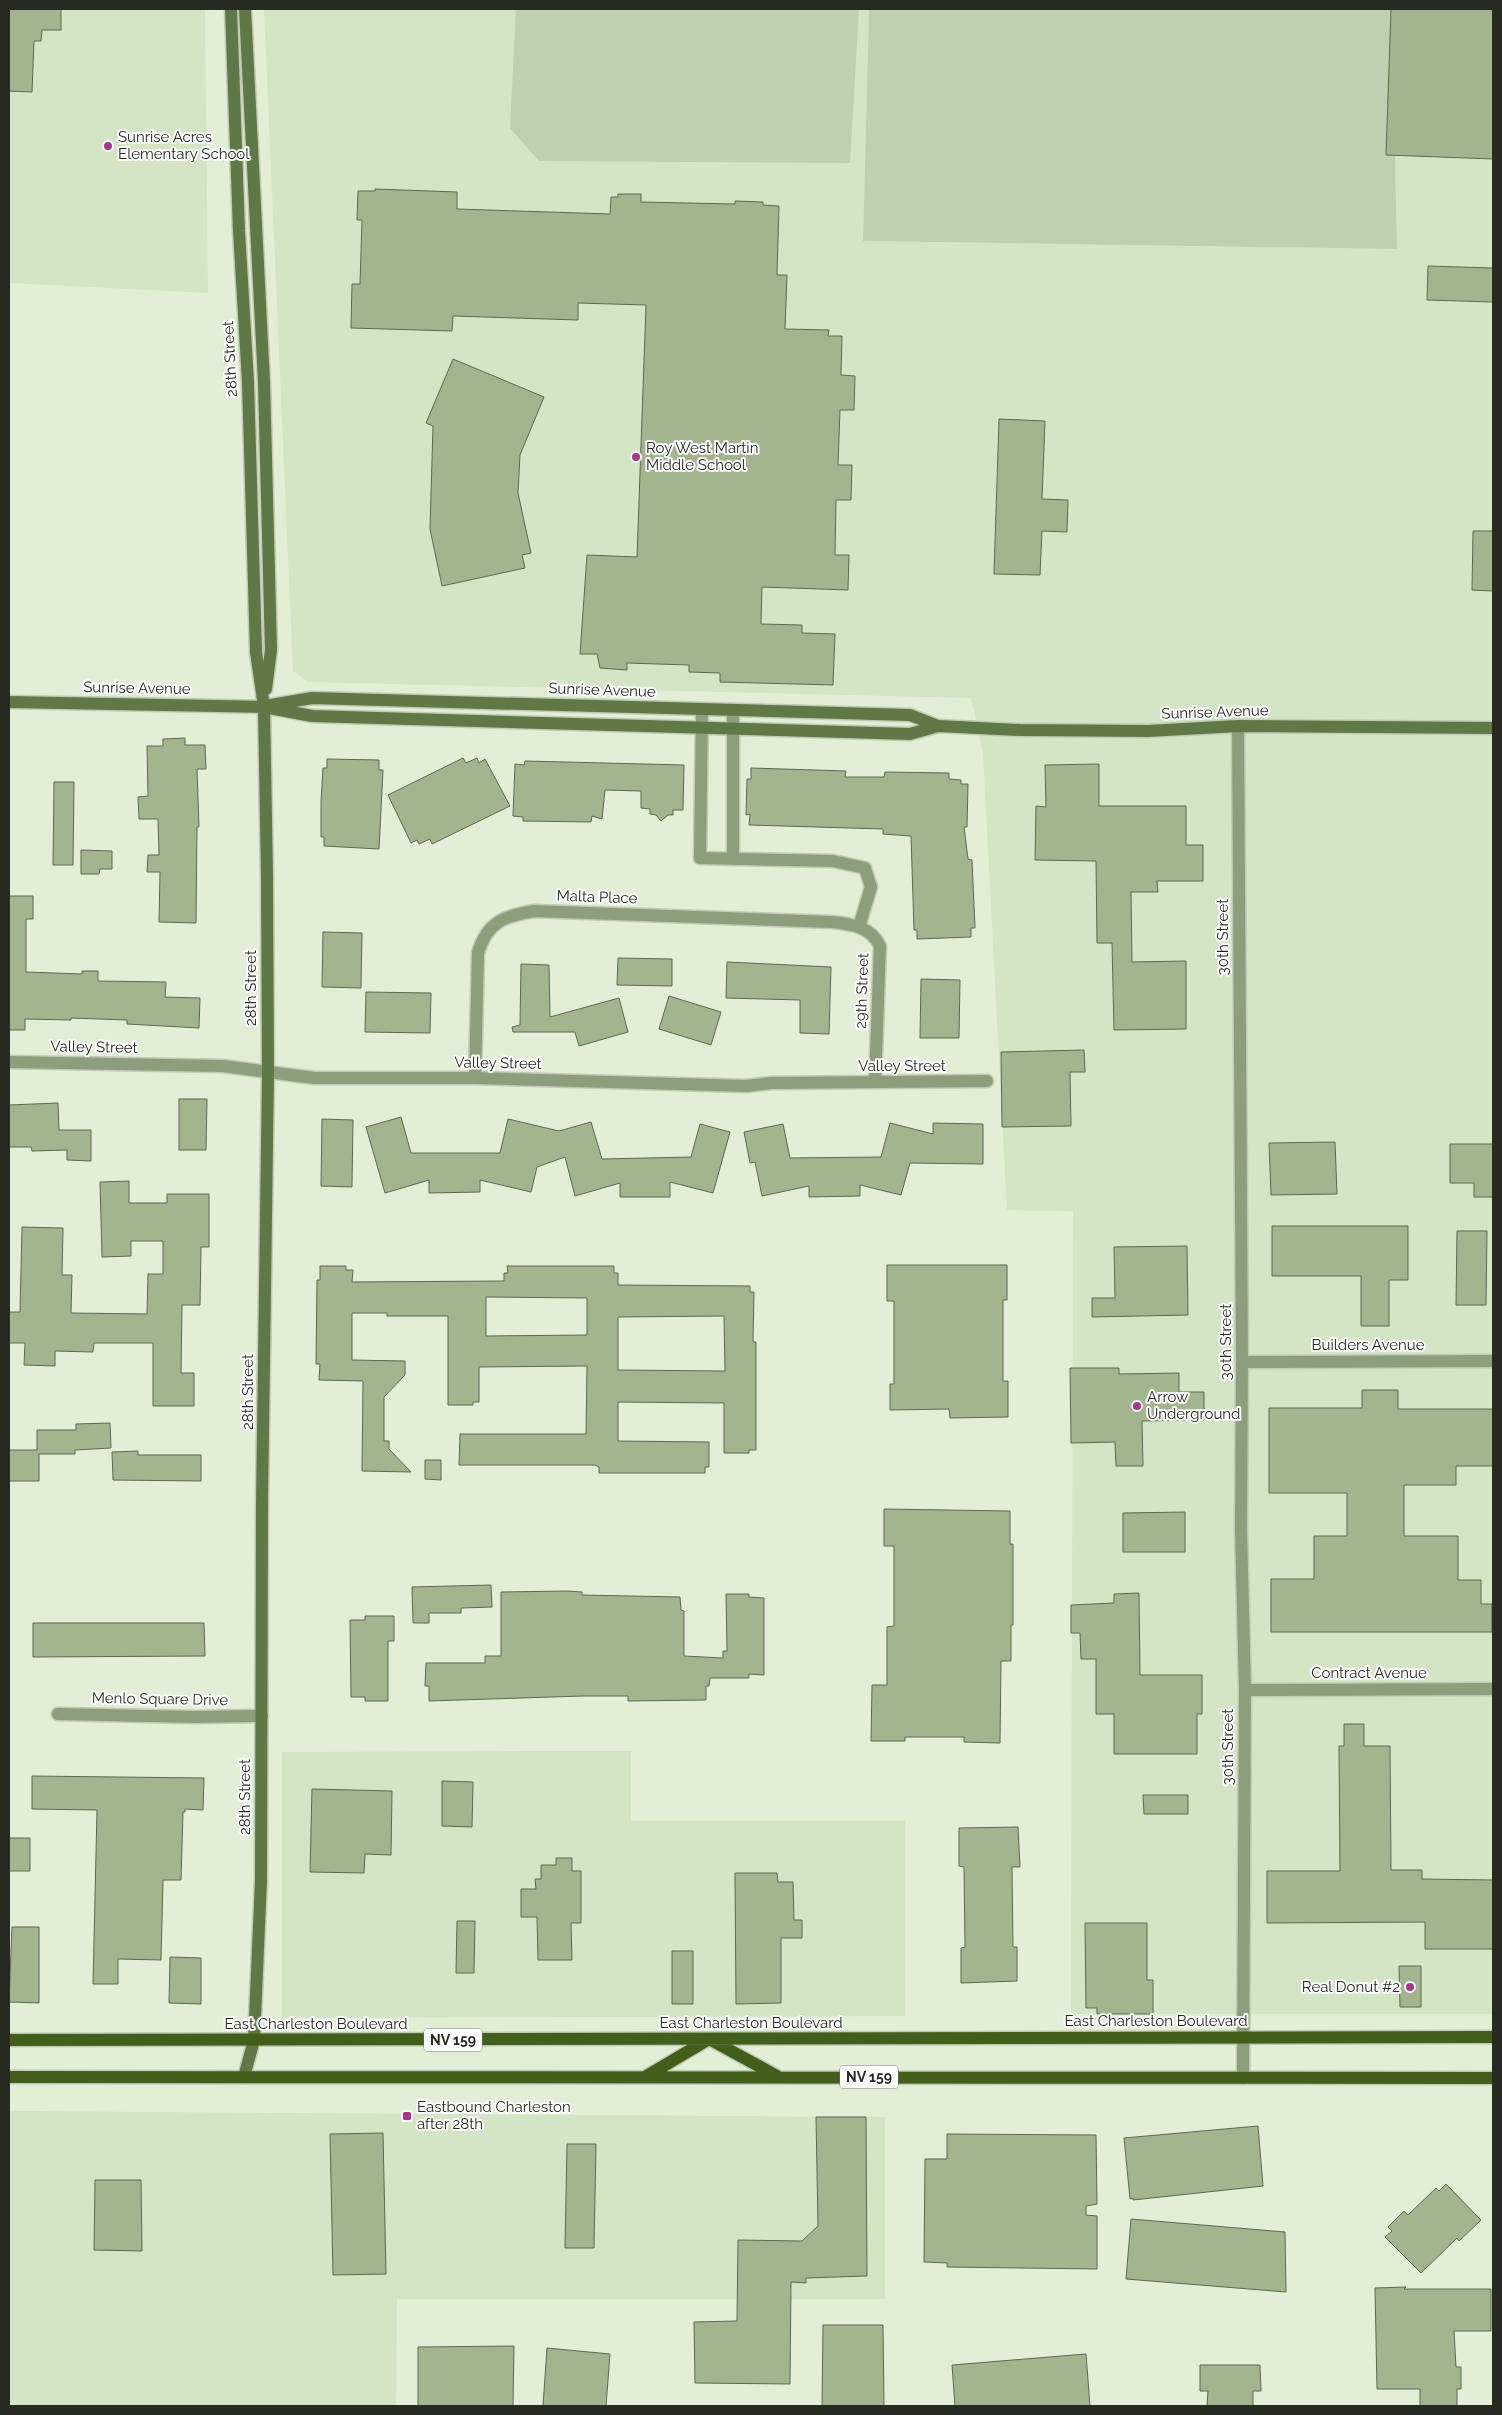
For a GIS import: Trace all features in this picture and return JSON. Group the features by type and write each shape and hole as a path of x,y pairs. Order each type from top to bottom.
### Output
{"main road":[{"name":"East Charleston Boulevard","path":"9,2040 1493,2037"},
{"path":"644,2077 709,2039 780,2077"},
{"name":"NV 159","path":"9,2077 1493,2078"}],"street":[{"name":"28th Street","path":"231,9 239,231 248,382 256,652 264,707"},
{"name":"28th Street","path":"244,9 264,382 271,650 264,707 268,1073 261,1888 254,2040 244,2077"},
{"path":"248,382 264,382"},
{"name":"Sunrise Avenue","path":"264,707 312,698 910,715 938,726 1020,730 1148,731 1238,726 1493,728"},
{"name":"Sunrise Avenue","path":"9,702 264,707 312,716 910,734 938,726"},
{"path":"702,709 700,858 833,861 865,868 871,887 859,926"},
{"path":"733,710 733,859"},
{"name":"30th Street","path":"1238,726 1242,1362 1241,1529 1245,1690 1243,2078"},
{"name":"Malta Place","path":"475,1078 478,953 489,928 508,917 534,911 832,922 859,926"},
{"name":"29th Street","path":"859,926 876,938 880,946 875,1082"},
{"name":"Valley Street","path":"9,1062 223,1066 314,1078 475,1078 746,1086 772,1083 987,1082"},
{"name":"Builders Avenue","path":"1242,1362 1493,1361"},
{"name":"Contract Avenue","path":"1245,1690 1493,1689"},
{"name":"Menlo Square Drive","path":"58,1714 194,1717 262,1716"}],"shaded area":[{"name":"Sunrise Acres Elementary School","path":"9,9 205,9 208,293 9,283"},
{"path":"264,9 869,9 863,241 1397,249 1392,9 1493,9 1493,2014 1071,2014 1073,1211 1007,1210 983,753 971,698 308,682 293,671"},
{"path":"516,9 859,9 850,163 539,161 510,128"},
{"path":"869,9 1392,9 1397,249 863,241"},
{"path":"631,1751 631,1821 905,1821 905,2016 282,2018 282,1752"},
{"path":"9,2111 885,2117 885,2299 397,2299 396,2406 9,2406"}],"building":[{"path":"9,9 61,9 61,30 42,30 41,41 34,41 32,92 9,91"},
{"path":"1391,9 1493,9 1493,159 1386,155"},
{"path":"375,189 457,192 457,209 610,214 611,197 618,197 618,194 641,194 641,202 735,204 735,201 763,202 763,205 779,206 777,275 787,275 785,329 829,330 828,336 842,336 841,375 855,376 854,410 840,410 838,465 852,465 851,500 836,500 835,555 849,555 848,590 762,587 761,624 802,625 802,633 835,634 833,685 720,682 720,673 689,672 689,665 627,663 627,670 600,668 597,654 580,654 587,555 637,557 646,305 578,303 578,320 453,316 452,331 351,328 352,284 360,284 362,220 357,220 358,191 375,191"},
{"path":"1428,266 1493,268 1493,302 1427,300"},
{"path":"453,359 544,397 520,455 518,493 531,553 522,555 525,568 442,586 430,529 433,426 426,423"},
{"path":"999,419 1045,421 1042,499 1068,500 1067,532 1042,531 1040,575 994,574"},
{"path":"1473,531 1493,531 1493,591 1472,590"},
{"path":"185,738 185,745 205,745 206,769 197,769 199,827 197,827 196,923 159,922 160,872 147,872 148,855 159,855 158,819 139,819 138,797 148,796 147,746 163,746 163,739"},
{"path":"463,758 466,763 477,758 479,763 485,759 510,806 432,844 430,839 419,844 417,840 411,843 388,795"},
{"path":"327,759 379,760 379,770 383,770 379,849 324,846 324,837 321,837 321,802 323,768 327,768"},
{"path":"525,761 684,765 683,810 673,810 673,815 668,815 661,821 656,815 650,814 650,809 641,808 641,791 605,790 602,819 592,816 591,822 523,821 523,817 513,816 515,764 524,765"},
{"path":"1099,764 1099,806 1186,806 1186,845 1203,845 1203,881 1157,881 1158,892 1131,892 1132,962 1186,961 1186,1029 1114,1030 1112,943 1097,943 1096,861 1035,860 1036,806 1046,807 1045,765"},
{"path":"751,768 846,771 845,777 884,777 885,772 949,773 949,779 961,780 961,784 968,784 967,827 964,827 968,859 972,860 975,928 971,928 971,937 917,939 917,930 914,930 911,836 883,834 883,829 749,825 750,814 746,815 747,779 751,779"},
{"path":"54,782 74,782 73,865 53,865"},
{"path":"81,850 112,851 112,869 100,869 99,874 81,874"},
{"path":"9,896 33,896 33,919 26,919 26,972 82,974 82,971 98,971 98,981 166,982 165,997 200,998 199,1028 127,1024 127,1020 71,1018 71,1020 25,1019 25,1030 9,1030"},
{"path":"323,932 362,933 361,988 322,987"},
{"path":"618,958 672,959 672,986 617,985"},
{"path":"727,962 831,967 829,1034 800,1033 800,1000 726,998"},
{"path":"521,964 549,965 550,1017 619,998 628,1032 579,1046 575,1032 513,1032 512,1027 520,1025"},
{"path":"921,979 960,980 959,1038 920,1038"},
{"path":"366,992 431,993 430,1033 365,1032"},
{"path":"669,996 721,1012 711,1045 659,1029"},
{"path":"1084,1050 1085,1072 1070,1072 1071,1126 1002,1127 1001,1052"},
{"path":"179,1099 207,1099 206,1150 179,1150"},
{"path":"58,1103 59,1130 91,1130 91,1161 67,1160 67,1150 32,1151 31,1147 9,1147 9,1105"},
{"path":"401,1117 411,1153 500,1153 508,1119 559,1131 591,1122 602,1159 691,1157 700,1124 730,1132 713,1193 670,1182 670,1197 620,1197 620,1183 575,1196 565,1157 537,1167 531,1192 480,1180 480,1192 429,1193 429,1180 385,1193 366,1127"},
{"path":"322,1119 353,1120 352,1187 321,1186"},
{"path":"890,1123 933,1134 933,1123 983,1124 983,1164 910,1163 901,1195 860,1185 860,1196 809,1197 809,1186 762,1196 755,1162 750,1163 744,1132 783,1124 790,1158 881,1157"},
{"path":"1335,1142 1337,1194 1271,1195 1269,1143"},
{"path":"1450,1144 1493,1144 1493,1197 1474,1197 1474,1183 1450,1183"},
{"path":"129,1181 129,1203 167,1203 167,1194 209,1194 209,1247 201,1247 200,1305 182,1305 181,1373 194,1373 194,1406 153,1406 153,1343 94,1343 93,1352 55,1351 55,1366 24,1365 25,1343 9,1343 9,1312 20,1312 22,1227 63,1228 62,1275 72,1275 71,1313 147,1314 148,1274 163,1274 163,1241 131,1241 131,1256 102,1257 100,1182"},
{"path":"1272,1226 1408,1226 1408,1280 1389,1280 1389,1326 1361,1326 1361,1276 1272,1276"},
{"path":"1457,1231 1487,1231 1486,1305 1456,1305"},
{"path":"1187,1246 1188,1315 1092,1317 1092,1298 1115,1298 1114,1247"},
{"path":"887,1265 1007,1265 1007,1300 1003,1300 1003,1381 1008,1381 1008,1417 950,1418 949,1409 890,1410 890,1384 894,1384 894,1301 887,1301"},
{"path":"320,1266 346,1266 346,1270 353,1270 352,1282 504,1281 504,1273 508,1273 507,1266 614,1266 614,1273 618,1273 618,1285 750,1286 750,1292 754,1292 753,1342 756,1342 756,1450 749,1450 749,1453 724,1453 724,1403 618,1402 618,1441 709,1442 709,1467 705,1467 705,1473 599,1473 599,1467 595,1465 459,1465 460,1434 586,1434 587,1366 479,1367 479,1402 473,1402 473,1405 448,1405 448,1316 387,1316 387,1313 352,1313 352,1360 405,1361 405,1375 384,1397 384,1441 389,1441 389,1449 411,1472 362,1471 363,1381 319,1380 320,1364 316,1364 317,1280 320,1280","holes":["486,1297 587,1298 587,1335 486,1336","724,1316 725,1371 618,1370 618,1317"]},
{"name":"Arrow Underground","path":"1070,1368 1119,1368 1119,1374 1179,1373 1179,1392 1204,1392 1204,1420 1142,1421 1143,1466 1116,1466 1115,1442 1071,1443"},
{"path":"1362,1390 1398,1390 1398,1409 1493,1409 1493,1466 1456,1466 1456,1485 1404,1485 1404,1536 1458,1536 1458,1580 1481,1580 1481,1604 1492,1604 1492,1632 1271,1632 1271,1579 1314,1579 1314,1536 1347,1536 1347,1493 1269,1493 1269,1408 1362,1408"},
{"path":"110,1423 111,1448 75,1450 75,1454 39,1454 39,1481 9,1481 9,1450 37,1450 37,1430 76,1430 76,1424"},
{"path":"138,1451 138,1455 201,1455 201,1481 113,1480 112,1452"},
{"path":"425,1460 441,1460 441,1480 425,1479"},
{"path":"884,1509 1010,1511 1010,1544 1013,1544 1013,1625 1011,1625 1011,1661 1001,1661 1000,1743 964,1742 964,1737 905,1737 905,1741 871,1741 872,1685 887,1685 887,1627 894,1626 894,1546 884,1546"},
{"path":"1185,1512 1185,1552 1123,1552 1123,1513"},
{"path":"491,1585 492,1607 461,1608 461,1613 429,1613 429,1623 413,1623 412,1587"},
{"path":"501,1592 582,1592 582,1595 680,1597 681,1610 684,1611 684,1656 723,1658 723,1651 727,1651 726,1594 749,1594 749,1597 764,1598 764,1675 749,1674 749,1678 710,1678 709,1686 706,1686 706,1700 628,1701 628,1696 583,1696 429,1701 429,1686 425,1686 426,1663 485,1663 485,1656 501,1656"},
{"path":"1139,1593 1140,1675 1202,1675 1202,1714 1197,1714 1197,1754 1114,1754 1114,1714 1096,1714 1096,1659 1081,1659 1080,1633 1071,1633 1071,1605 1114,1603 1114,1594"},
{"path":"365,1616 394,1616 394,1641 388,1641 388,1701 365,1701 365,1697 351,1697 350,1620 365,1620"},
{"path":"33,1623 204,1623 205,1656 33,1657"},
{"path":"1344,1724 1364,1724 1364,1746 1390,1746 1391,1870 1422,1870 1422,1879 1493,1880 1493,1949 1425,1949 1425,1922 1267,1923 1267,1871 1340,1871 1339,1746 1344,1746"},
{"path":"32,1776 204,1778 203,1810 185,1809 185,1812 183,1812 181,1880 163,1880 161,1960 118,1959 118,1984 93,1984 97,1810 32,1809"},
{"path":"442,1781 473,1782 472,1827 442,1826"},
{"path":"312,1789 392,1791 391,1855 365,1854 364,1873 310,1872"},
{"path":"1143,1795 1188,1795 1188,1814 1144,1814"},
{"path":"1018,1827 1020,1867 1012,1867 1013,1947 1017,1947 1017,1981 961,1983 961,1948 965,1947 964,1867 959,1866 959,1828"},
{"path":"9,1838 30,1838 30,1871 9,1871"},
{"path":"556,1858 572,1858 572,1871 581,1871 581,1923 571,1923 572,1960 538,1960 537,1917 521,1917 521,1889 536,1889 535,1879 541,1879 541,1865 556,1865"},
{"path":"735,1873 777,1873 778,1882 793,1882 794,1920 802,1920 802,1938 781,1938 781,2003 736,2004"},
{"path":"457,1921 475,1921 474,1973 456,1973"},
{"path":"1085,1923 1147,1923 1147,1980 1153,1980 1153,2014 1097,2014 1097,2008 1086,2008"},
{"path":"12,1927 39,1927 39,2003 9,2002"},
{"path":"672,1951 693,1951 693,2004 672,2004"},
{"path":"170,1957 201,1958 201,2004 169,2003"},
{"name":"Real Donut #2","path":"1399,1966 1421,1966 1421,2007 1400,2007"},
{"path":"816,2117 866,2117 867,2276 806,2278 806,2283 791,2282 790,2384 695,2383 694,2322 737,2321 738,2240 802,2241 818,2226"},
{"path":"1258,2126 1263,2186 1130,2199 1124,2138"},
{"path":"383,2133 386,2274 333,2275 330,2134"},
{"path":"947,2134 1096,2135 1097,2204 1086,2206 1086,2215 1097,2216 1097,2269 947,2267 947,2263 924,2262 925,2159 947,2159"},
{"path":"567,2144 596,2144 594,2248 565,2248"},
{"path":"95,2180 141,2180 142,2251 94,2250"},
{"path":"1446,2184 1481,2220 1459,2241 1457,2238 1421,2273 1385,2237 1392,2231 1388,2227 1404,2211 1408,2215 1436,2188 1439,2191"},
{"path":"1131,2219 1285,2232 1286,2292 1126,2279"},
{"path":"1406,2287 1404,2289 1491,2289 1491,2331 1454,2331 1456,2367 1461,2367 1461,2389 1457,2389 1457,2406 1420,2406 1420,2389 1377,2389 1375,2288"},
{"path":"823,2325 883,2325 884,2406 822,2406"},
{"path":"514,2346 513,2406 418,2406 418,2347"},
{"path":"547,2348 610,2354 606,2406 543,2406"},
{"path":"1086,2354 1090,2406 955,2406 952,2365"},
{"path":"1200,2365 1260,2365 1261,2391 1253,2391 1253,2406 1207,2406 1208,2391 1200,2391"}],"place":[{"name":"Sunrise Acres Elementary School","path":"108,146"},
{"name":"Roy West Martin Middle School","path":"636,457"},
{"name":"Arrow Underground","path":"1137,1406"},
{"name":"Real Donut #2","path":"1410,1987"},
{"name":"Eastbound Charleston after 28th","path":"407,2116"}]}
